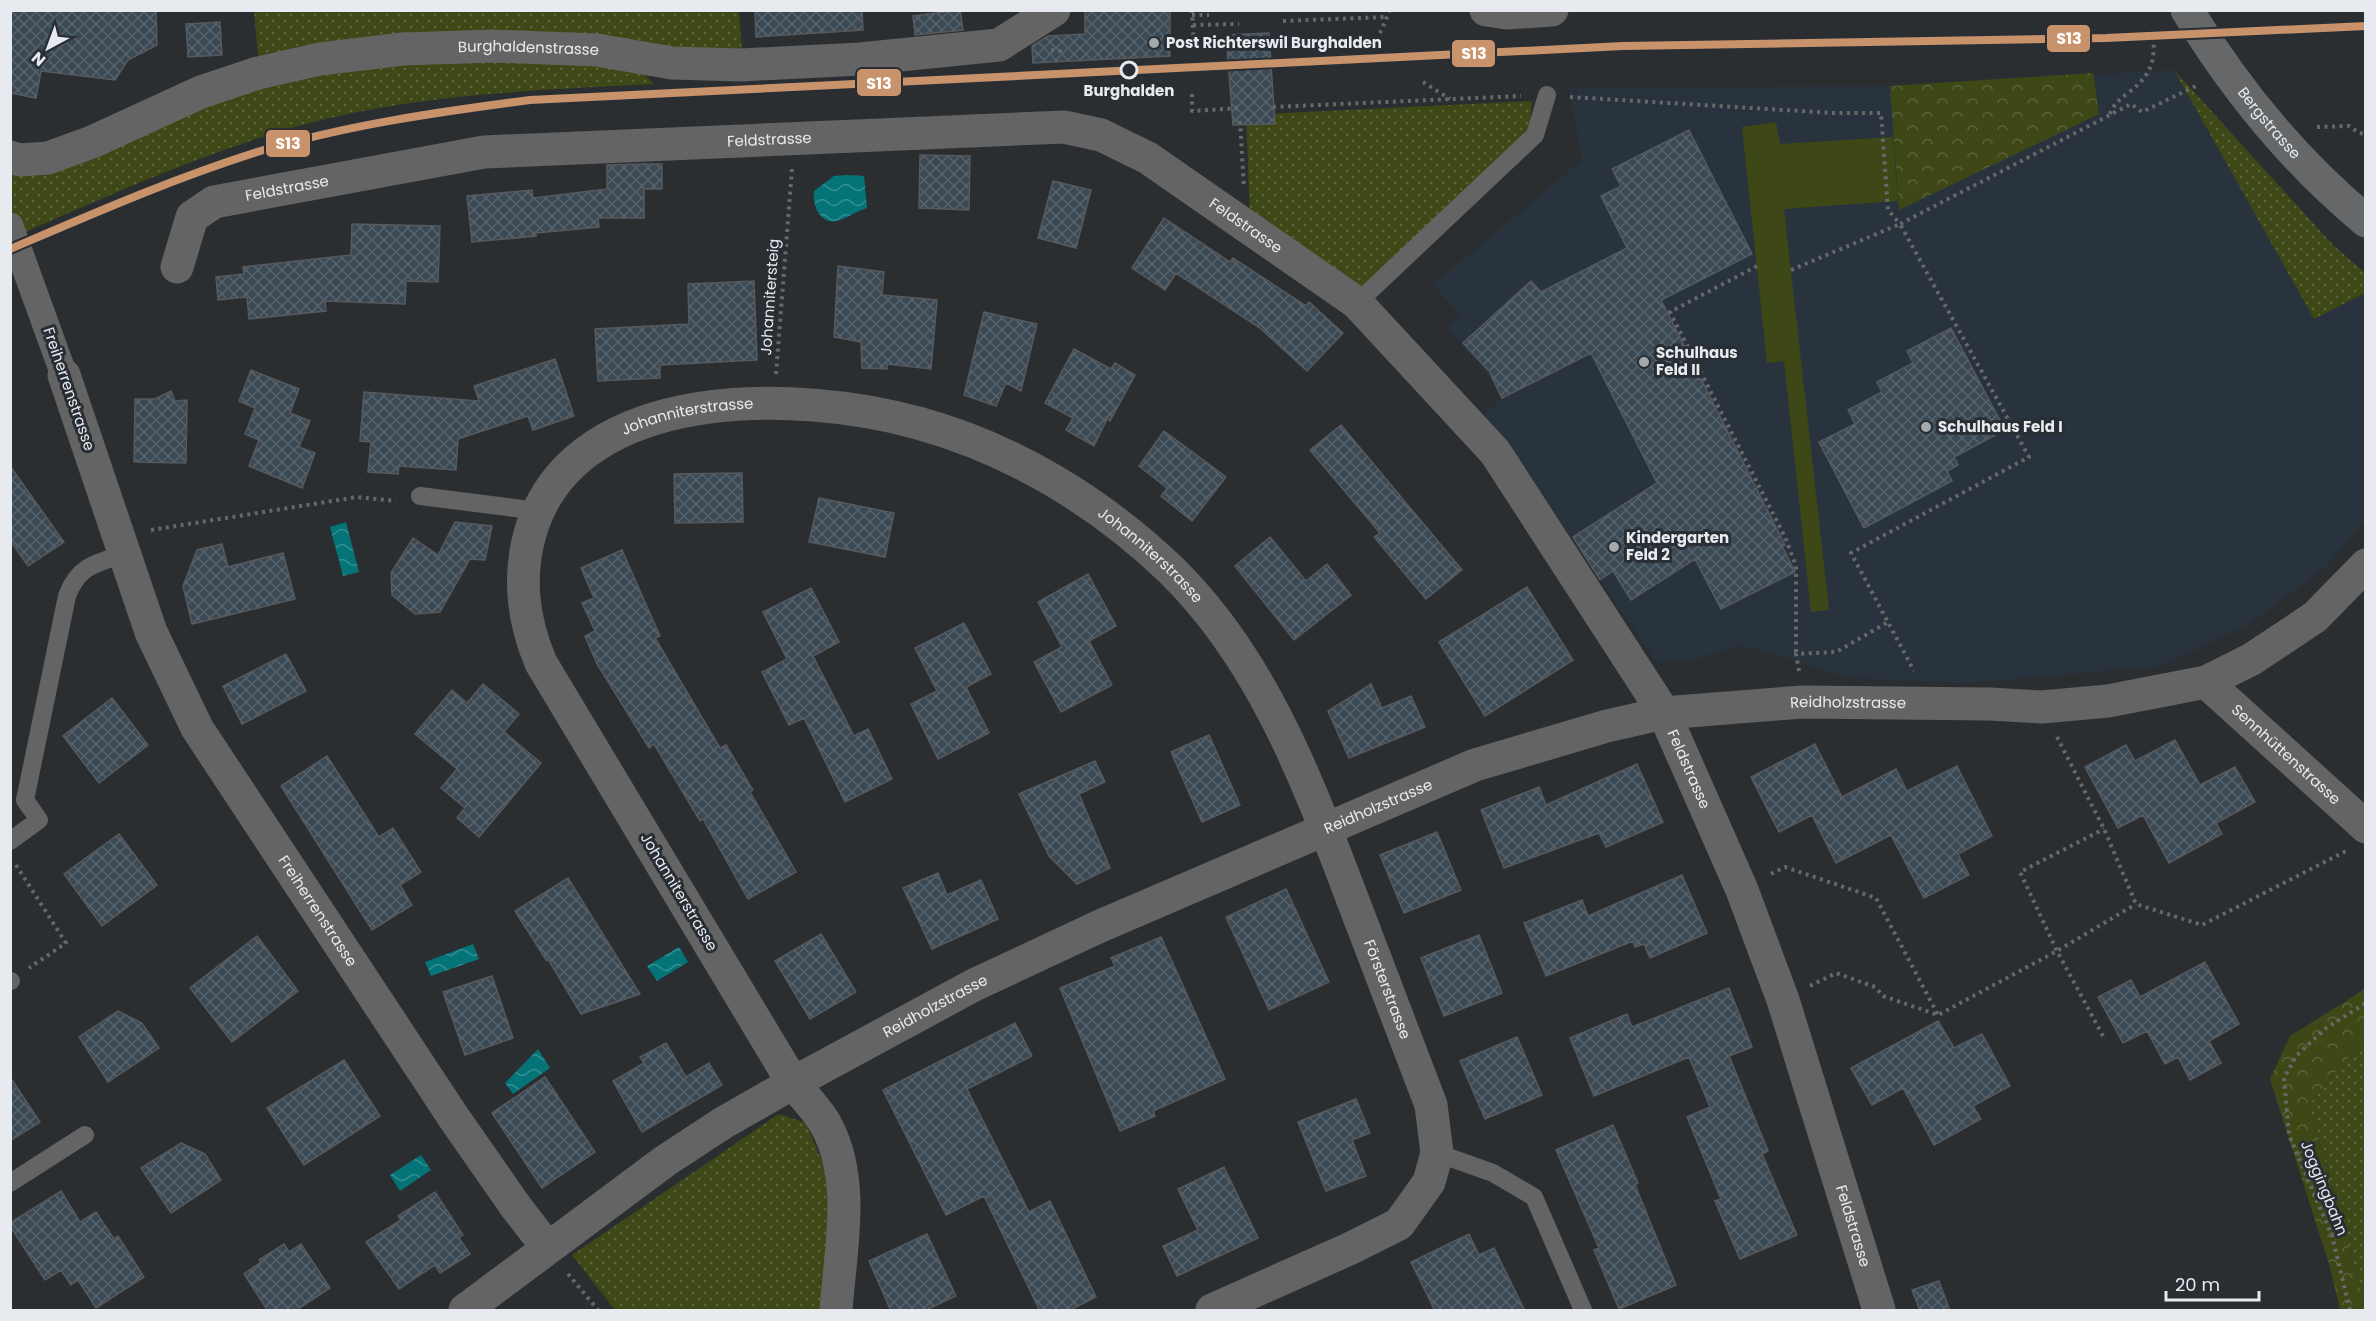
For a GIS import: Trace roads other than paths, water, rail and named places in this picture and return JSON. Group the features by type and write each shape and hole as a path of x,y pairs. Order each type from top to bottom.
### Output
{"main road":[{"name":"Bergstrasse","path":"2187,10 2214,55 2253,107 2307,166 2366,221"}],"street":[{"name":"Burghaldenstrasse","path":"10,157 20,160 48,158 92,142 201,92 258,73 320,59 403,49 493,46 597,50 684,63 741,65 860,59 999,45 1054,10"},
{"path":"1486,10 1507,13 1552,10"},
{"name":"Feldstrasse","path":"177,267 192,217 214,202 484,152 1064,127 1101,135 1148,158 1357,303 1495,452 1664,713 1742,890 1783,1000 1879,1311"},
{"name":"Freiherrenstrasse","path":"10,226 64,375 151,632 197,728 448,1108 516,1207 547,1247"},
{"name":"Johanniterstrasse","path":"836,1311 843,1217 843,1174 827,1127 793,1083 542,663 531,639 524,614 522,587 524,561 538,511 555,483 577,459 603,439 648,420 696,409 775,405 822,406 870,412 917,423 1009,456 1095,507 1136,538 1208,611 1239,652 1267,696 1327,831"},
{"name":"Reidholzstrasse","path":"465,1311 547,1247 665,1161 723,1123 974,985 1098,927 1327,831 1475,765 1607,726 1664,713 1802,702 2043,707 2108,701 2206,682 2253,659 2315,617 2366,565"},
{"name":"Sennhüttenstrasse","path":"2206,682 2360,837"},
{"name":"Försterstrasse","path":"1212,1311 1399,1224 1429,1182 1437,1152 1431,1105 1327,831"}],"lane":[{"path":"1357,303 1535,135 1547,95"},
{"path":"412,499 520,507 538,511"},
{"path":"10,841 39,820 25,800 71,585 87,567 125,554"},
{"path":"10,1182 85,1135"},
{"path":"1437,1152 1493,1173 1534,1197 1583,1311"}],"water":[{"path":"834,176 864,176 867,208 840,220 828,221 816,209 814,191"},
{"path":"346,522 359,572 343,576 330,527"},
{"path":"473,944 479,959 431,976 425,962"},
{"path":"679,947 688,962 657,981 647,966"},
{"path":"538,1049 550,1068 513,1094 505,1083"},
{"path":"421,1155 431,1170 400,1191 390,1175"}],"place":[{"name":"Post Richterswil Burghalden","path":"1154,43"},
{"name":"Burghalden","path":"1129,70"},
{"name":"Schulhaus Feld II","path":"1644,362"},
{"name":"Schulhaus Feld I","path":"1926,427"},
{"name":"Kindergarten Feld 2","path":"1614,547"}]}
